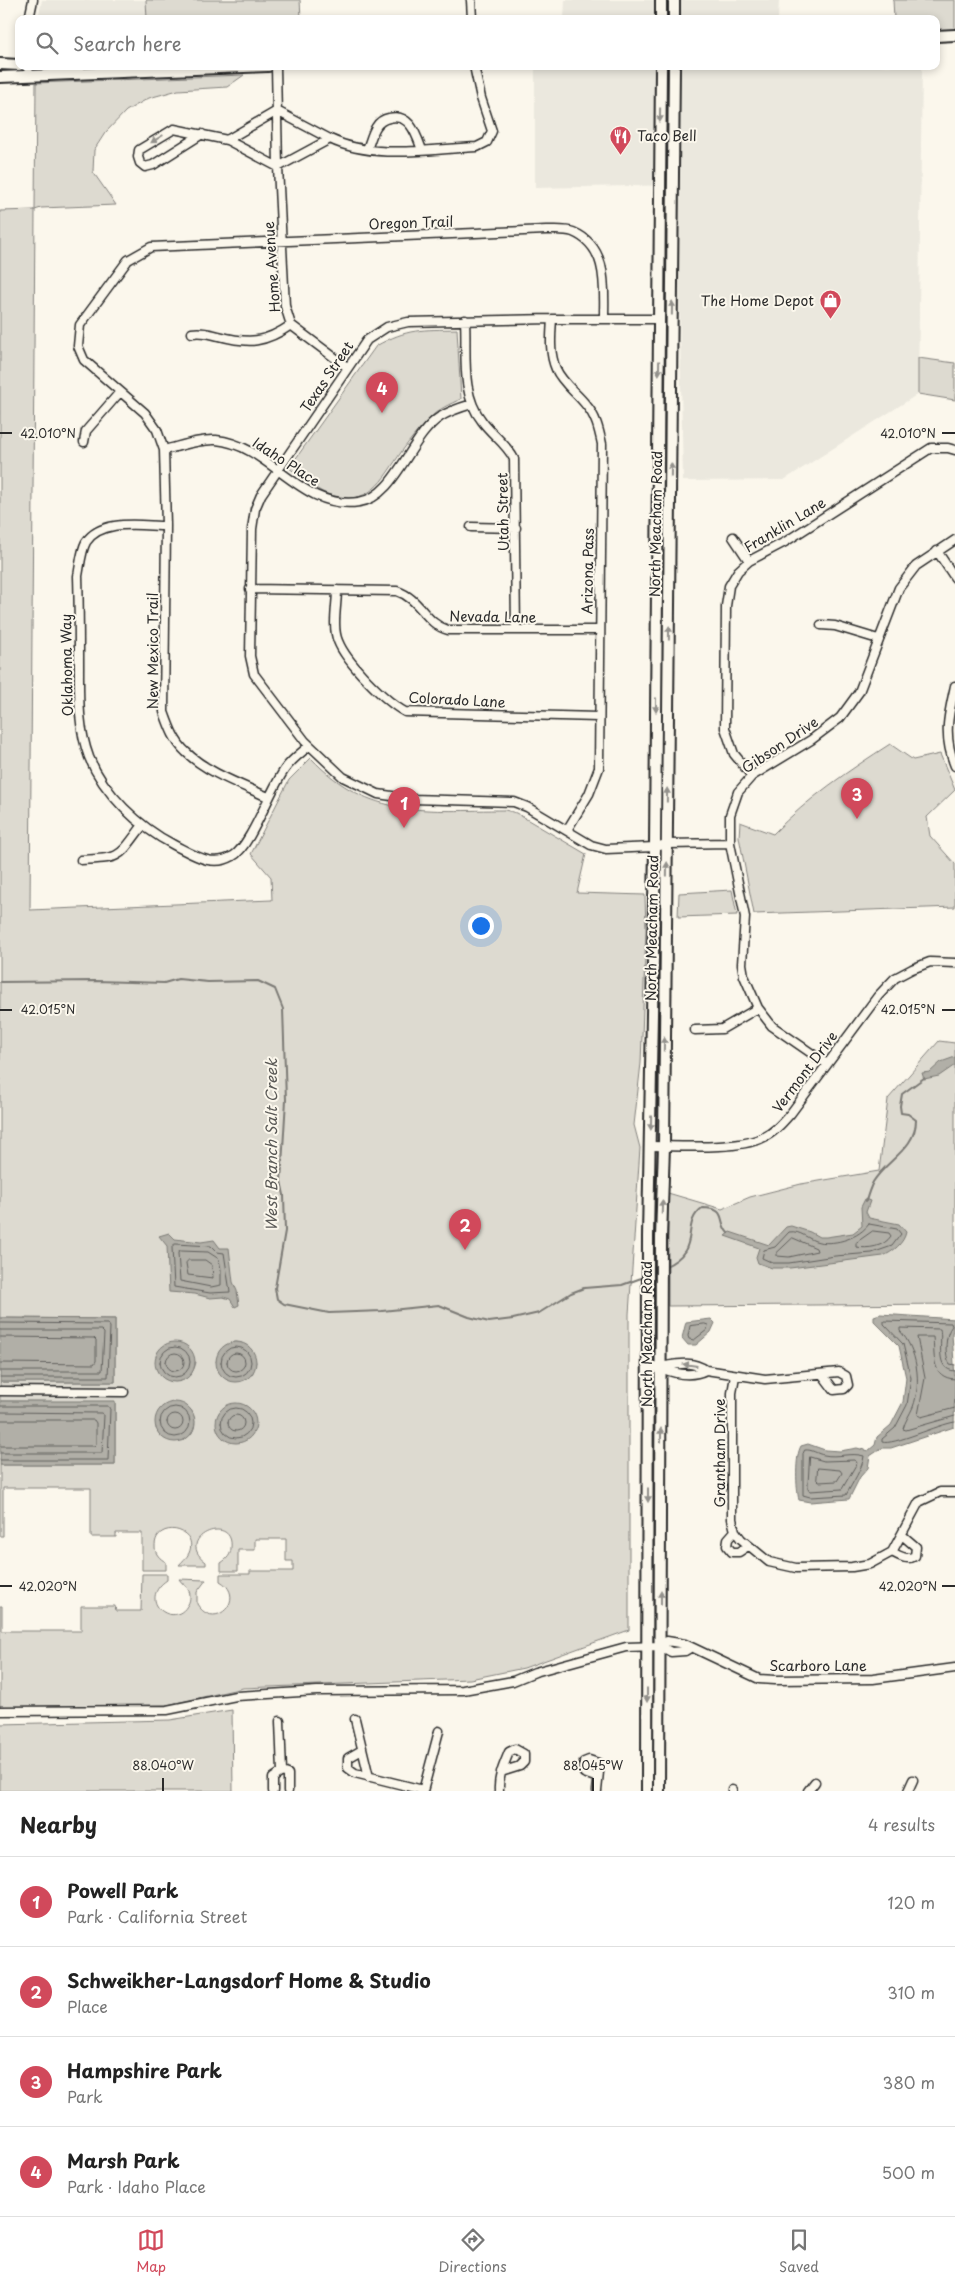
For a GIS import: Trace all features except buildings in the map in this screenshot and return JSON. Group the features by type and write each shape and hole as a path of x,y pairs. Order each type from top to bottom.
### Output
{"main road":[{"path":"661,0 661,15"},
{"path":"674,0 674,15"},
{"path":"940,36 955,36"},
{"path":"0,64 15,65"},
{"path":"0,77 29,71 77,70"},
{"name":"North Meacham Road","path":"647,1791 648,1261 655,847 661,70"},
{"name":"North Meacham Road","path":"659,1791 660,1256 664,1146 674,70"}],"street":[{"path":"30,15 33,0"},
{"path":"471,0 472,15"},
{"name":"Home Avenue","path":"276,70 278,167 285,306 291,325 347,367"},
{"path":"227,140 277,112 343,145 387,151 477,147 487,142 492,131 481,98 475,70"},
{"path":"367,149 379,123 387,118 396,117 405,120 412,126 422,150"},
{"path":"202,134 153,165 145,167 140,163 138,157 139,150 174,129 202,134 227,140 278,167 330,139"},
{"name":"Oregon Trail","path":"120,392 84,360 78,346 80,325 128,260 151,247 546,230 572,232 588,241 600,257 604,282 604,319"},
{"name":"Arizona Pass","path":"552,319 551,346 556,370 567,385 587,405 597,424 602,444 599,768 589,794 567,830"},
{"name":"Texas Street","path":"660,319 408,322 387,327 367,340 261,495 255,509 252,529 250,656 254,674 309,746 344,777 378,794 412,799 514,802 527,807 591,845 606,849 655,847 667,844 730,843"},
{"name":"Utah Street","path":"465,320 468,387 472,404 482,421 509,448 514,459 516,630"},
{"path":"192,333 199,331 238,341 256,342 277,335 291,325"},
{"path":"84,442 86,432 120,392 145,413 157,430 164,450"},
{"name":"Idaho Place","path":"164,450 200,441 217,440 233,444 249,451 310,494 342,504 361,502 381,494 420,438 439,417 472,404"},
{"name":"Franklin Lane","path":"752,776 734,754 725,728 728,596 729,586 738,571 749,560 785,542 931,448 955,450"},
{"name":"New Mexico Trail","path":"164,450 166,526 164,712 169,726 186,752 214,772 268,797"},
{"name":"Oklahoma Way","path":"166,526 110,526 98,532 86,542 78,576 80,715 82,732 89,757 104,784 124,808 143,825 164,840 208,862 223,861 236,855 246,844 268,797"},
{"path":"471,527 516,528"},
{"path":"733,537 749,560"},
{"name":"Gibson Drive","path":"826,1064 772,1026 758,1008 744,976 742,964 745,917 730,843 730,815 738,792 752,776 812,740 840,718 858,692 900,588 916,566 955,540"},
{"path":"938,551 955,578"},
{"name":"Nevada Lane","path":"250,589 397,591 408,595 434,623 440,628 448,630 600,630"},
{"name":"Colorado Lane","path":"337,590 337,640 365,677 393,706 405,712 598,717"},
{"path":"821,626 835,626 878,639"},
{"path":"955,686 946,726 949,751 955,766"},
{"path":"268,797 285,768 309,746"},
{"path":"81,860 116,857 123,852 143,825"},
{"name":"Vermont Drive","path":"650,1146 739,1144 763,1138 779,1126 791,1113 878,996 896,978 930,962 955,963"},
{"path":"695,1030 722,1029 758,1008"},
{"path":"648,1368 661,1368 673,1363 700,1366 706,1370 735,1376 765,1378 822,1374"},
{"path":"661,1368 673,1373 700,1373 706,1370"},
{"name":"Grantham Drive","path":"735,1376 732,1393 732,1506 735,1530 728,1539 727,1546 732,1552 739,1552 748,1546"},
{"path":"0,1391 124,1392"},
{"path":"735,1530 748,1546 769,1562 796,1568 852,1567 870,1564 892,1552 919,1502 940,1492 955,1492"},
{"path":"892,1552 903,1558 915,1556 916,1547 902,1535"},
{"name":"Scarboro Lane","path":"0,1711 167,1710 245,1695 317,1691 463,1690 513,1681 534,1672 626,1647 660,1646 671,1641 685,1644 759,1679 873,1679 955,1668"},
{"path":"354,1719 369,1777"},
{"path":"280,1721 282,1772"},
{"path":"362,1750 348,1758 348,1768 355,1773 423,1791 439,1731"},
{"path":"273,1791 273,1778 282,1772"},
{"path":"282,1772 288,1774 288,1791"},
{"path":"500,1791 501,1772"},
{"path":"597,1791 598,1778"},
{"path":"908,1791 913,1780"},
{"path":"808,1791 815,1782"}],"shaded area":[{"path":"42,0 146,0 147,15 39,15"},
{"path":"146,0 300,0 301,15 147,15"},
{"path":"565,0 779,0 778,15 564,15"},
{"path":"893,0 955,0 955,35 940,36 940,15 894,15"},
{"path":"535,70 922,70 918,394 784,480 683,481 677,185 535,188"},
{"path":"244,75 227,87 178,90 149,98 126,111 105,133 94,150 93,172 116,205 41,208 35,210 36,83"},
{"path":"35,210 30,910 272,900 271,877 251,854 289,780 311,758 333,778 355,792 378,802 425,810 505,810 516,813 586,854 577,893 645,895 646,929 641,1063 634,1125 640,1148 629,1314 629,1630 524,1668 470,1679 243,1688 167,1705 0,1707 0,1606 2,1606 2,1631 81,1631 81,1606 115,1606 116,1611 141,1611 142,1574 167,1574 167,1580 158,1588 155,1596 156,1604 160,1610 174,1615 181,1612 188,1604 189,1591 179,1579 206,1580 197,1592 197,1604 204,1612 212,1615 220,1614 230,1603 231,1595 228,1588 220,1581 220,1574 250,1574 250,1571 293,1571 293,1561 286,1561 286,1539 255,1539 255,1550 238,1550 238,1571 221,1571 221,1563 230,1553 230,1537 224,1531 216,1530 207,1532 200,1537 196,1544 197,1553 206,1562 206,1565 179,1565 188,1555 191,1544 183,1532 168,1530 161,1532 155,1547 158,1556 166,1562 166,1570 142,1570 142,1533 116,1533 116,1537 91,1537 91,1488 3,1488 3,1536 0,1536 0,1465 115,1465 115,1402 0,1401 0,1382 115,1382 115,1319 0,1318 0,211","holes":["242,1343 256,1362 252,1375 216,1362 218,1355 223,1349 229,1344","196,1362 194,1369 181,1381 170,1381 159,1374","191,1410 195,1424 194,1428 190,1435 182,1441 156,1429 157,1415"]},
{"path":"457,329 461,399 440,410 429,419 411,439 388,472 373,489 364,495 354,498 342,498 322,492 289,468 376,346 397,336 415,331"},
{"path":"918,358 955,363 955,400 918,394"},
{"path":"890,744 913,760 940,754 955,790 927,817 930,836 955,864 955,907 754,914 739,837 740,822 773,834 829,786"},
{"path":"732,890 737,915 678,917 679,893"},
{"path":"939,1041 955,1043 955,1304 668,1306 668,1193 722,1209 750,1197 801,1184 879,1171 888,1099"},
{"path":"232,1710 233,1791 0,1791 0,1724 170,1720"}],"water":[{"path":"955,1057 955,1065 939,1076 924,1079 922,1073 930,1072 941,1062"},
{"path":"865,1199 870,1201 866,1212 869,1218 899,1224 906,1232 898,1247 883,1256 790,1268 772,1268 758,1263 756,1257 759,1248 725,1236 730,1232 769,1245 786,1227 791,1226 819,1237 853,1233 862,1226 861,1207"},
{"path":"169,1233 175,1239 201,1242 214,1240 220,1248 229,1248 233,1282 237,1291 239,1305 235,1307 230,1299 223,1297 210,1298 195,1294 169,1292 167,1246 159,1236"},
{"path":"880,1314 955,1319 952,1334 955,1378 954,1427 891,1448 882,1448 870,1456 868,1468 860,1477 849,1499 810,1502 799,1500 797,1472 801,1446 808,1444 825,1450 840,1451 857,1448 868,1451 875,1445 877,1437 891,1425 903,1402 906,1378 899,1346 874,1321 874,1316"},
{"path":"0,1318 115,1319 115,1382 0,1382"},
{"path":"711,1319 715,1323 711,1332 696,1345 688,1345 682,1338 686,1322"},
{"path":"179,1342 186,1345 192,1351 195,1362 194,1370 186,1379 179,1382 171,1382 164,1379 156,1370 155,1358 158,1351 167,1343"},
{"path":"232,1342 240,1342 247,1345 253,1351 256,1362 253,1373 247,1379 240,1382 232,1382 225,1379 219,1373 216,1366 216,1358 219,1351 225,1345"},
{"path":"0,1401 115,1401 115,1465 0,1465"},
{"path":"175,1402 189,1408 195,1422 189,1436 175,1442 161,1436 155,1422 161,1408"},
{"path":"236,1403 250,1409 256,1423 250,1437 236,1443 222,1437 216,1423 222,1409"}],"waterway":[{"name":"West Branch Salt Creek","path":"0,982 96,981 164,983 178,979 208,982 258,981 275,989 283,1009 286,1100 281,1181 284,1195 285,1231 275,1288 277,1299 284,1304 329,1313 382,1311 439,1305 469,1317 489,1322 539,1313 571,1293 584,1288 622,1285 644,1277"},
{"name":"West Branch Salt Creek","path":"866,1201 873,1182 911,1139 915,1130 916,1120 908,1114 901,1113 902,1094 924,1078"},
{"name":"West Branch Salt Creek","path":"664,1267 684,1253 688,1245 692,1222 695,1215 702,1208 716,1210 721,1216 728,1233"}],"place":[{"name":"Taco Bell","path":"621,155"},
{"name":"The Home Depot","path":"830,320"},
{"name":"Marsh Park","path":"382,413"},
{"name":"Hampshire Park","path":"857,819"},
{"name":"Powell Park","path":"404,828"},
{"name":"Schweikher-Langsdorf Home & Studio","path":"465,1250"}]}
